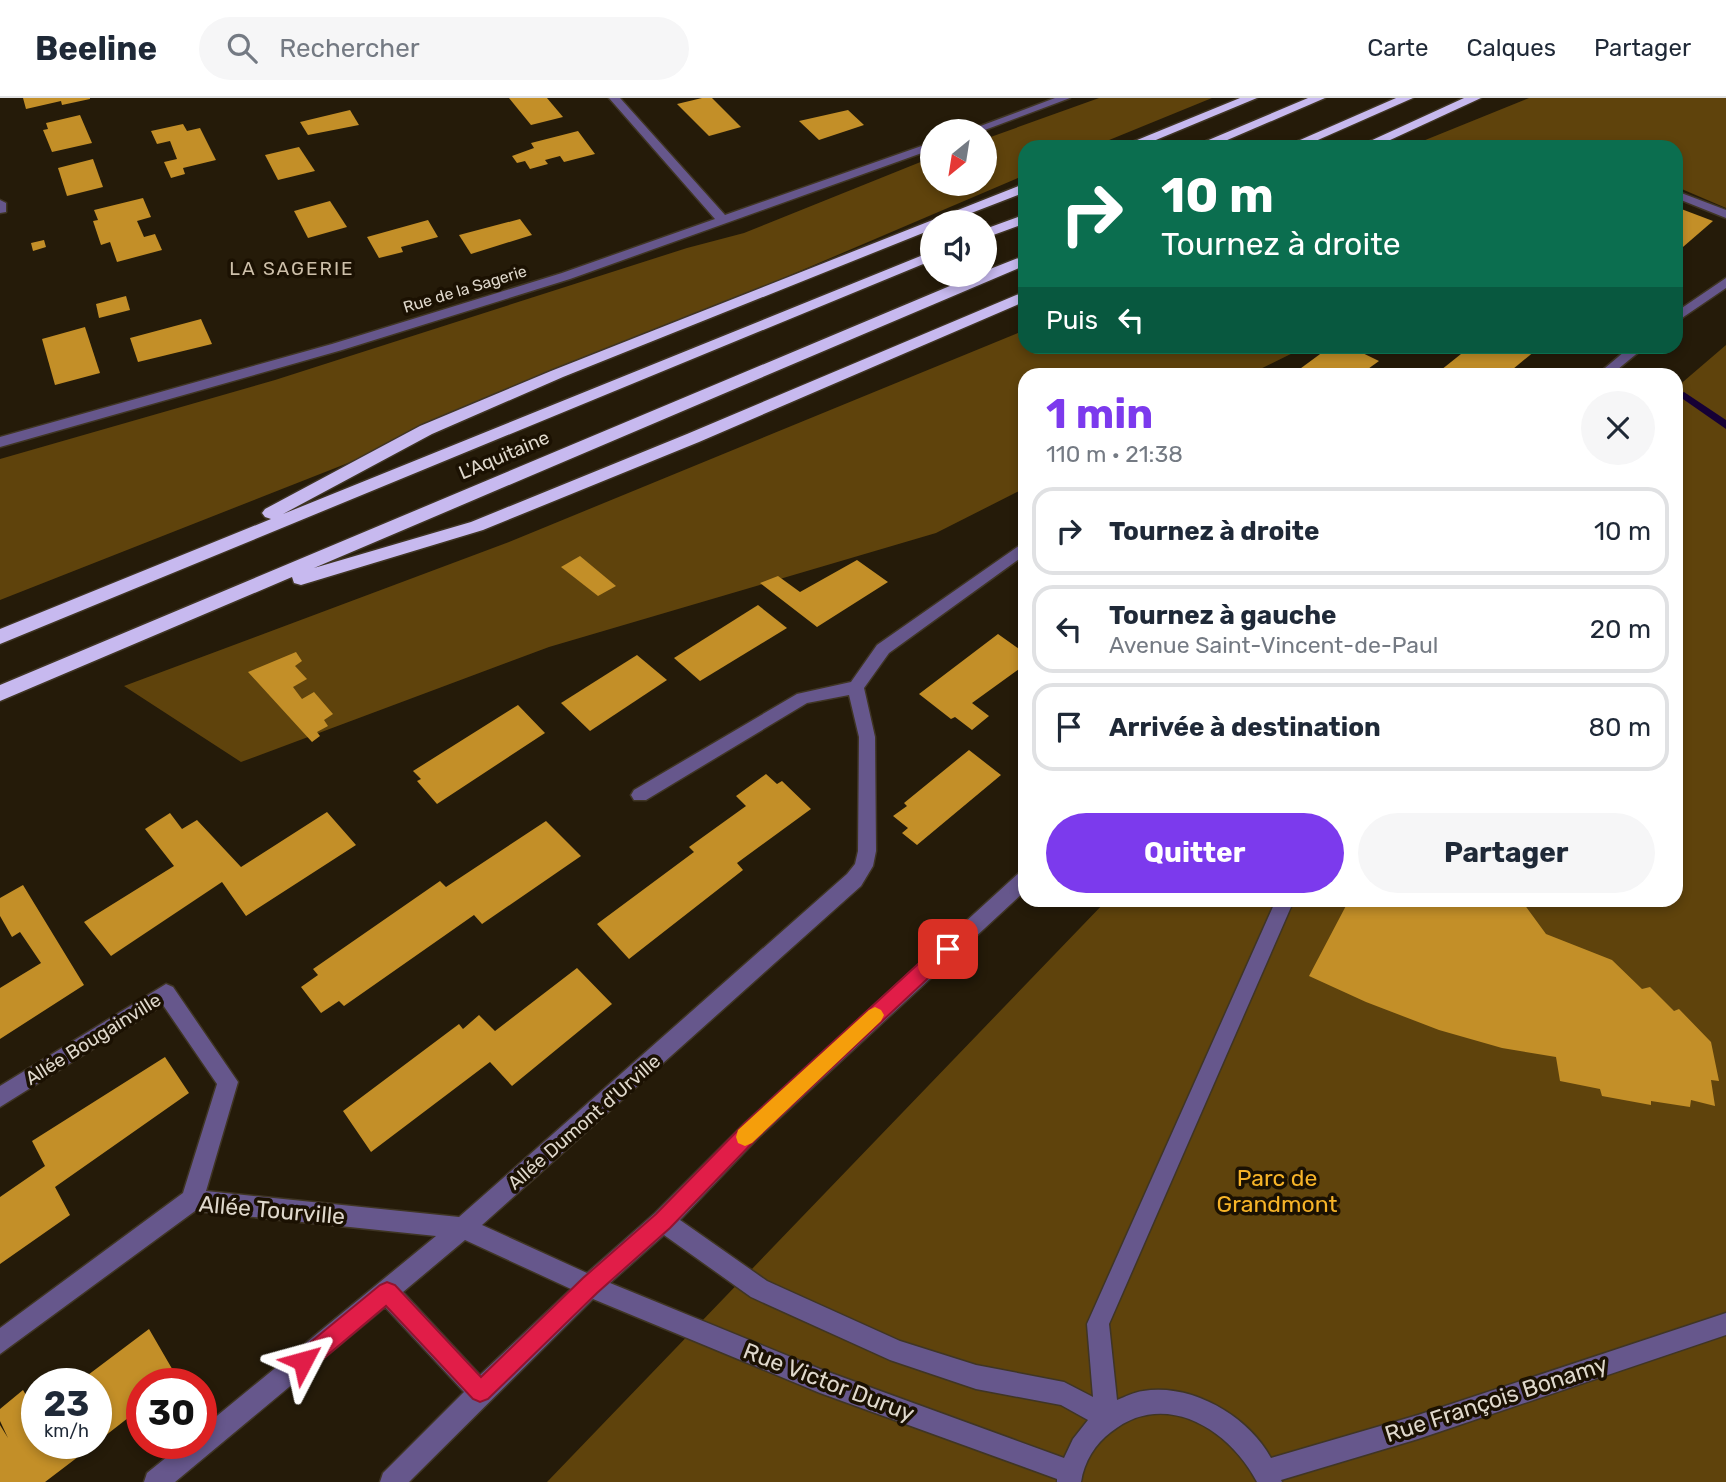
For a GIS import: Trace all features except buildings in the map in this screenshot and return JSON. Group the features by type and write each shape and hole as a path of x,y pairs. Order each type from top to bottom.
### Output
{"highway":[{"path":"1145,140 1251,98"},
{"path":"1216,140 1319,98"},
{"path":"1308,140 1407,98"},
{"path":"1380,140 1474,99"},
{"path":"967,210 1018,190"},
{"path":"997,229 1018,221"},
{"path":"170,567 426,430 557,374 920,229"},
{"name":"L'Aquitaine","path":"0,636 920,260"},
{"name":"L'Aquitaine","path":"0,693 1018,262"},
{"path":"202,607 477,526 692,438 1018,298"}],"street":[{"path":"614,98 723,220"},
{"path":"998,122 1065,98"},
{"name":"Rue de la Sagerie","path":"0,442 493,299 920,150"},
{"path":"1683,196 1726,214"},
{"path":"1683,313 1726,282"},
{"path":"1612,368 1630,354"},
{"path":"640,795 803,698 856,687 883,649 1018,552"},
{"name":"Allée Dumont d'Urville","path":"156,1482 463,1228 854,880 864,866 867,851 867,737 856,687"},
{"path":"392,1482 480,1392 590,1286 663,1221 762,1121 1018,884"},
{"path":"1107,1417 1098,1324 1282,907"},
{"name":"Allée Bougainville","path":"0,1097 166,993 228,1082 192,1200"},
{"name":"Allée Tourville","path":"0,1342 192,1200 463,1228 590,1286"},
{"path":"663,1221 759,1289 898,1352 975,1377 1064,1394 1107,1417"},
{"name":"Rue Victor Duruy","path":"590,1286 820,1381 1070,1477"},
{"path":"387,1292 480,1392"},
{"name":"Rue François Bonamy","path":"1268,1477 1726,1324"},
{"path":"1070,1477 1085,1441 1107,1417 1132,1404 1160,1400 1188,1405 1215,1417 1241,1437 1268,1477"}],"green space":[{"path":"1099,98 1212,98 1109,140 1018,140 1018,178 998,187 998,134"},
{"path":"1529,98 1726,98 1726,208 1683,190 1683,140 1425,140"},
{"path":"920,162 920,196 976,196 943,210 920,210 920,220 376,452 0,600 0,459 275,380 687,248 744,233"},
{"path":"1018,333 1018,354 1291,354 1262,368 1018,368 1018,492 936,533 549,647 241,762 124,686 509,542"},
{"name":"Parc de Grandmont","path":"1726,345 1726,1482 547,1482 1100,907 1683,907 1683,382"}],"waterway":[{"path":"1684,395 1726,425"}],"slow traffic":[{"path":"745,1137 875,1015"}],"district":[{"name":"LA SAGERIE","path":"292,268"}],"route":[{"path":"303,1361 387,1292 480,1392 590,1286 663,1221 811,1074 948,949"}]}
